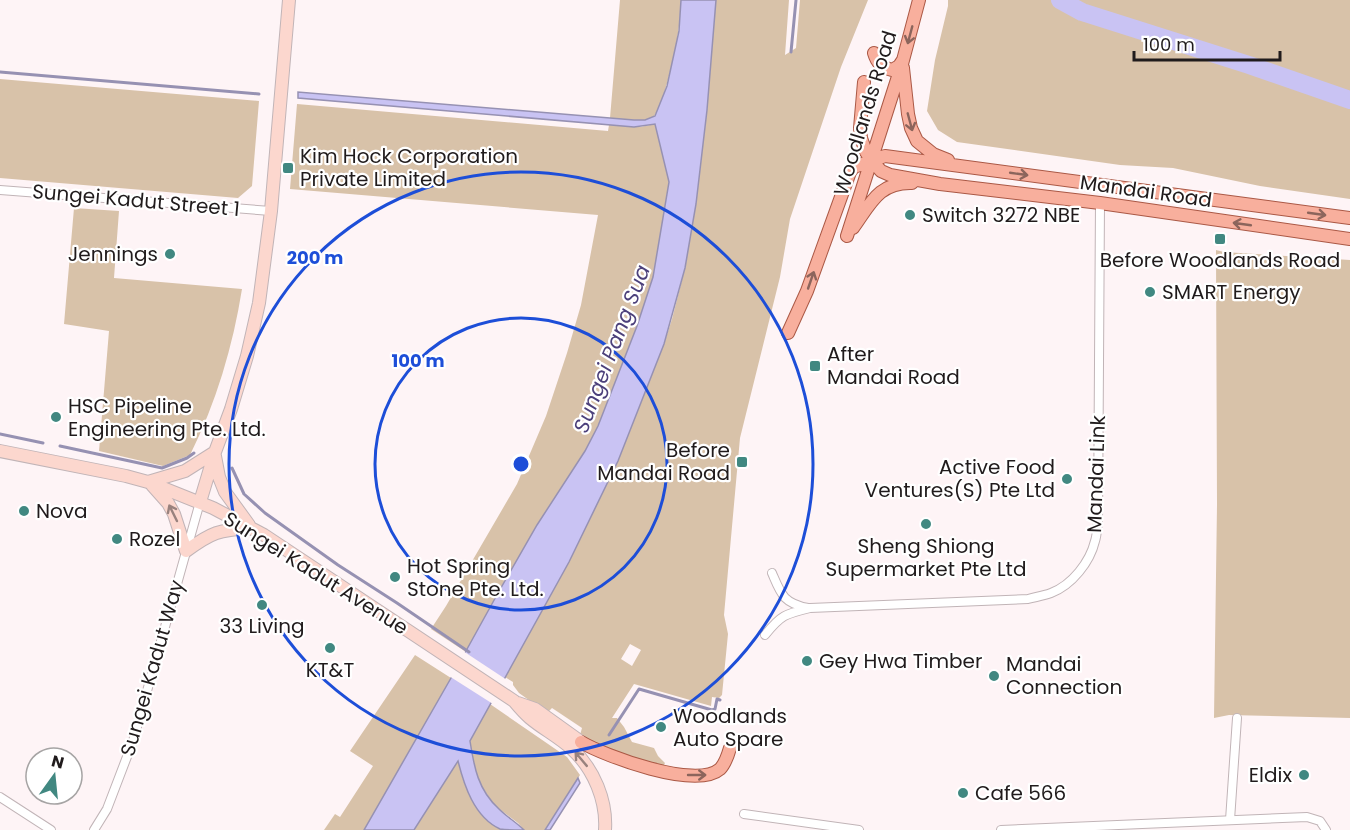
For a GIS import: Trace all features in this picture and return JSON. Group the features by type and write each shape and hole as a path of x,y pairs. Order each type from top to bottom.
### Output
{"main road":[{"name":"Woodlands Road","path":"895,184 884,189 874,198 847,236 903,62 919,0"},
{"path":"874,53 876,62 892,70 903,62"},
{"path":"903,62 908,114 917,141 933,154 961,166"},
{"path":"864,82 860,128 863,146 872,160 881,171 890,175 937,183"},
{"name":"Mandai Road","path":"872,160 885,156 1350,218"},
{"path":"788,333 807,291 846,178 854,167 872,160"},
{"path":"855,211 870,193 880,187 904,183 937,183"},
{"name":"Mandai Road","path":"937,183 1100,203 1350,239"},
{"path":"1284,209 1301,223 1299,232"},
{"path":"581,742 607,754 650,768 703,776 711,775 719,770 730,748"}],"street":[{"path":"200,502 248,356 261,289 271,211 289,0"},
{"name":"Sungei Kadut Street 1","path":"0,189 271,211"},
{"name":"Mandai Link","path":"765,635 782,616 810,608 1028,599 1053,593 1070,581 1082,567 1095,541 1098,522 1100,203"},
{"name":"Sungei Kadut Avenue","path":"0,452 126,476 200,502 264,535 509,698 535,709 581,742"},
{"path":"215,452 185,471 148,482 168,503 186,551 214,533 251,528"},
{"path":"215,452 219,477 225,492 251,528"},
{"name":"Sungei Kadut Way","path":"94,830 107,809 133,741 200,502"},
{"name":"Mandai Link","path":"772,573 784,597 795,604 810,608"},
{"name":"Sungei Kadut Avenue","path":"509,698 529,718 572,749 591,772 600,793 605,830"},
{"path":"1230,820 1238,718"},
{"path":"0,797 51,830"},
{"path":"744,814 859,830"},
{"path":"1001,830 1313,818 1320,821 1326,830"}],"shaded area":[{"path":"620,0 681,0 675,52 668,78 656,113 648,120 610,118"},
{"path":"681,0 716,0 696,204 685,268 664,344 618,461 569,562 470,741 475,769 486,794 499,809 524,830 500,829 483,817 467,790 458,761 414,830 364,830 537,525 585,451 598,426 637,326 653,277 669,182 655,124 634,127 298,98 298,92 645,120 655,116 667,86 679,31"},
{"path":"716,0 789,0 785,55 796,48 800,0 868,0 841,67 790,219 780,277 740,438 724,615 728,634 722,695 719,698 712,697 711,706 634,684 612,718 617,718 632,742 654,748 665,763 663,767 615,752 580,735 582,728 552,708 547,713 519,693 513,682 505,677 569,562 618,461 664,344 685,268 696,204","holes":["630,644 641,650 632,666 621,659"]},
{"path":"948,0 1350,0 1350,199 1260,186 1173,168 1120,165 957,142 938,130 927,111"},
{"path":"0,79 259,101 252,186 238,198 0,178"},
{"path":"297,104 608,131 609,125 640,127 655,124 669,182 653,277 637,326 598,426 585,451 537,525 466,652 431,629 517,484 546,416 581,305 598,215 290,189"},
{"path":"74,208 119,211 114,278 242,289 234,332 208,415 190,455 163,466 99,451 109,331 64,324"},
{"path":"1216,250 1350,260 1350,718 1229,715 1214,718 1217,505"},
{"path":"415,655 451,678 364,830 324,830 335,814 340,817 373,766 350,751"},
{"path":"490,704 567,757 580,775 545,830 524,830 494,805 479,782 470,741"},
{"path":"458,760 463,780 472,800 493,824 502,830 414,830"},
{"path":"578,778 580,783 550,830 545,830"}],"pier":[{"path":"463,651 507,680 493,704 449,676"}],"waterway":[{"path":"791,52 796,0"},
{"path":"1060,0 1082,12 1350,100"},
{"path":"0,72 259,94"},
{"path":"0,434 43,443"},
{"path":"60,446 162,468 194,453"},
{"path":"232,468 244,494 265,513 338,565 469,652"},
{"path":"609,735 639,689 712,710 715,709 717,699 720,700"}],"place":[{"name":"Kim Hock Corporation Private Limited","path":"288,168"},
{"name":"Switch 3272 NBE","path":"910,215"},
{"name":"Before Woodlands Road","path":"1220,239"},
{"name":"Jennings","path":"170,254"},
{"name":"SMART Energy","path":"1150,292"},
{"name":"After Mandai Road","path":"815,366"},
{"name":"HSC Pipeline Engineering Pte. Ltd.","path":"56,417"},
{"name":"Before Mandai Road","path":"742,462"},
{"name":"Active Food Ventures(S) Pte Ltd","path":"1067,479"},
{"name":"Nova","path":"24,511"},
{"name":"Sheng Shiong Supermarket Pte Ltd","path":"926,524"},
{"name":"Rozel","path":"117,539"},
{"name":"Hot Spring Stone Pte. Ltd.","path":"395,577"},
{"name":"33 Living","path":"262,605"},
{"name":"KT&T","path":"330,648"},
{"name":"Gey Hwa Timber","path":"807,661"},
{"name":"Mandai Connection","path":"994,676"},
{"name":"Woodlands Auto Spare","path":"661,727"},
{"name":"Eldix","path":"1304,775"},
{"name":"Cafe 566","path":"963,793"}],"water label":[{"name":"Sungei Pang Sua","path":"612,349"}]}
